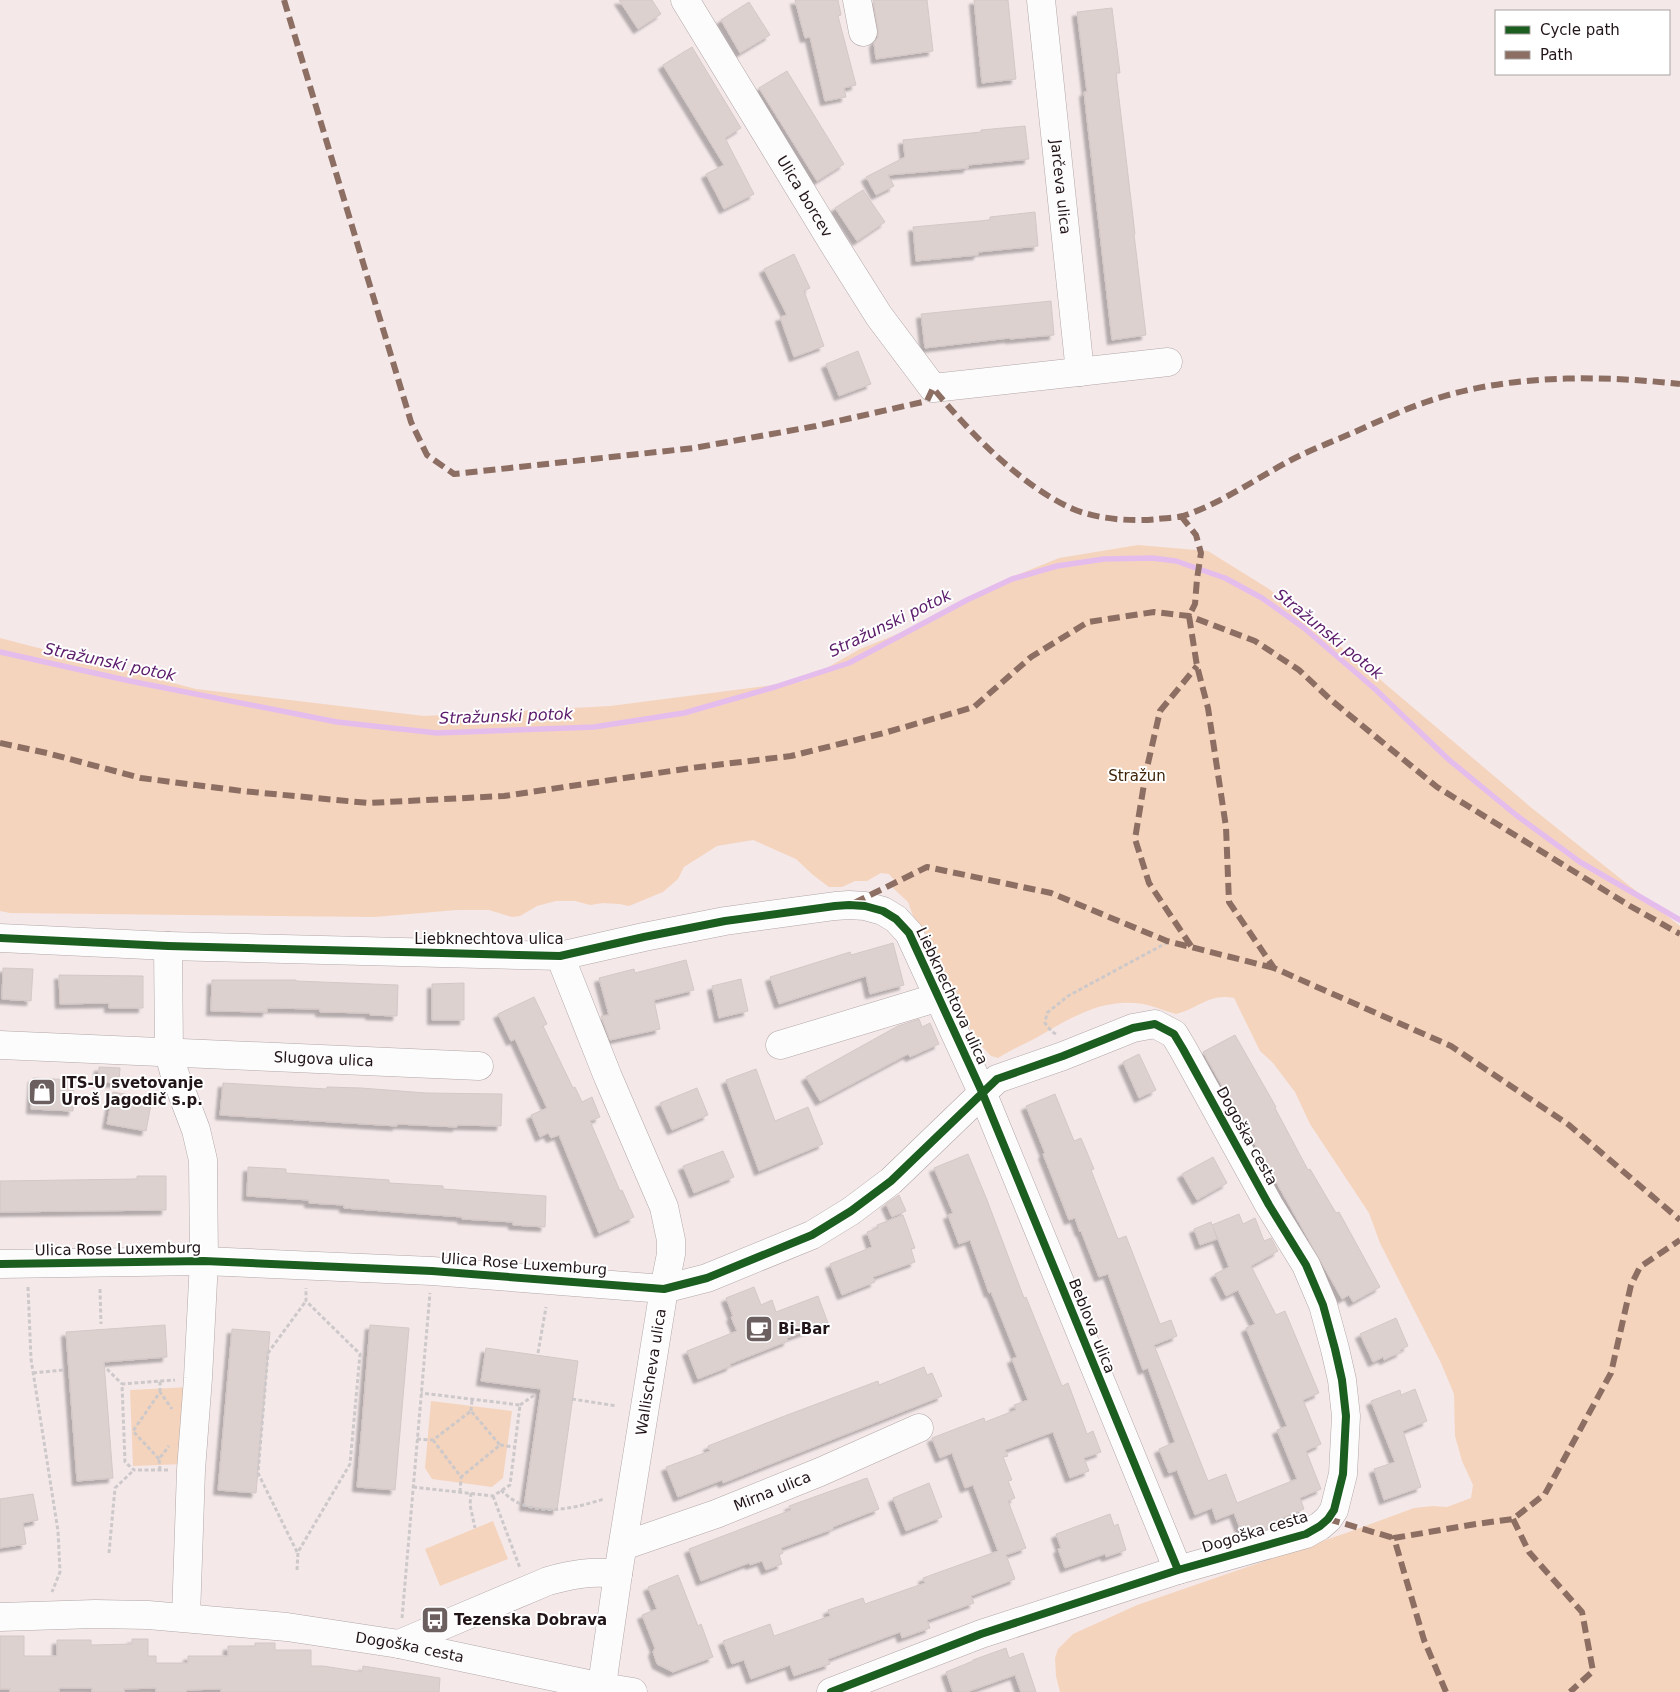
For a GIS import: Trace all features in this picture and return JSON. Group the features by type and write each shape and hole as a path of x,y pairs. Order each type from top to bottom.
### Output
{"street":[{"name":"Ulica borcev","path":"685,0 832,243 879,316 933,388 1080,372"},
{"path":"857,0 863,32"},
{"name":"Jarčeva ulica","path":"1041,0 1080,372"},
{"path":"1080,372 1168,362"},
{"name":"Liebknechtova ulica","path":"0,938 168,946 560,956 724,921 835,906 865,906 883,911 896,919 910,933 982,1092"},
{"path":"168,946 169,1053 174,1072 196,1130 203,1160 204,1262 191,1470 186,1617"},
{"name":"Wallischeva ulica","path":"560,956 608,1077 664,1207 671,1240 671,1254 618,1574 602,1690"},
{"path":"780,1045 939,997"},
{"name":"Dogoška cesta","path":"831,1692 981,1634 1178,1570 1306,1534 1320,1526 1334,1510 1343,1474 1346,1416 1342,1380 1323,1305 1306,1265 1269,1205 1195,1068 1174,1034 1155,1024 1133,1028 997,1078 982,1092"},
{"name":"Slugova ulica","path":"0,1045 480,1066"},
{"name":"Ulica Rose Luxemburg","path":"13,1264 204,1262 432,1271 664,1289 707,1278 812,1235 851,1211 891,1181 982,1092"},
{"name":"Beblova ulica","path":"982,1092 1178,1570"},
{"name":"Mirna ulica","path":"623,1546 716,1514 820,1472 919,1428"},
{"path":"400,1644 548,1581 574,1574 596,1572 618,1574"},
{"name":"Dogoška cesta","path":"0,1616 95,1614 186,1617 287,1627 400,1644 602,1690 633,1692"}],"path":[{"path":"1081,1048 1052,1032 1045,1024 1047,1013 1068,996 1170,942"},
{"path":"13,1264 33,1373 58,1531 60,1572 50,1599"},
{"path":"298,1552 258,1473 268,1353 306,1301 307,1266"},
{"path":"400,1644 432,1271"},
{"path":"100,1289 101,1324"},
{"path":"297,1570 298,1552 350,1464 360,1354 306,1301"},
{"path":"538,1353 546,1307"},
{"path":"107,1369 122,1384 126,1462 134,1470"},
{"path":"33,1373 64,1370"},
{"path":"122,1384 198,1378"},
{"path":"124,1432 133,1431 160,1392 160,1381"},
{"path":"160,1392 174,1411"},
{"path":"421,1392 520,1405 536,1394"},
{"path":"417,1440 433,1440 470,1411 472,1399"},
{"path":"572,1399 617,1406"},
{"path":"413,1487 493,1496 510,1485 520,1405"},
{"path":"470,1411 500,1446"},
{"path":"133,1431 159,1459 160,1470"},
{"path":"433,1440 461,1477 460,1492"},
{"path":"159,1459 169,1445"},
{"path":"461,1477 500,1446 514,1447"},
{"path":"109,1553 115,1488 134,1470 191,1470"},
{"path":"501,1490 510,1500 524,1506 557,1510 575,1508 604,1499"},
{"path":"471,1493 470,1505 476,1528"},
{"path":"493,1496 523,1576"}],"green space":[{"name":"Stražun","path":"1138,545 1208,551 1269,589 1357,660 1533,809 1680,926 1680,1692 1060,1692 1056,1676 1055,1658 1058,1649 1073,1634 1137,1605 1414,1508 1447,1507 1471,1498 1473,1485 1462,1461 1455,1436 1454,1394 1441,1363 1380,1243 1369,1213 1310,1124 1295,1092 1273,1063 1260,1051 1234,998 1217,998 1176,1014 1143,1004 1128,1003 1100,1007 1074,1017 998,1058 991,1056 976,1040 956,1002 929,937 916,924 908,902 893,888 894,880 889,874 881,873 867,881 855,881 842,887 829,887 796,859 753,840 717,846 684,867 678,879 663,892 629,906 603,903 590,905 575,901 556,901 537,906 520,916 512,917 489,910 457,910 374,917 10,913 0,911 0,638 196,689 424,716 610,706 804,681 860,649 928,622 986,593 1012,577 1059,558"},
{"path":"190,1387 184,1464 133,1466 130,1390"},
{"path":"431,1401 512,1411 503,1478 492,1487 432,1479 425,1468"},
{"path":"493,1521 508,1559 440,1586 425,1549"}],"building":[{"path":"619,0 652,0 661,14 638,29"},
{"path":"795,0 838,0 841,15 838,16 856,85 844,88 846,97 825,101 810,37 805,38"},
{"path":"873,0 927,0 933,51 876,59 874,43 878,37 878,30"},
{"path":"974,0 1008,0 1016,79 982,83"},
{"path":"749,2 770,35 740,53 721,20"},
{"path":"1112,8 1120,73 1116,73 1146,335 1112,340 1084,92 1087,92 1077,12"},
{"path":"692,47 741,128 725,138 754,194 724,209 706,174 724,165 663,65"},
{"path":"787,71 844,164 817,181 759,88"},
{"path":"1025,126 1029,159 968,165 968,168 888,175 894,186 876,195 866,177 905,157 903,140"},
{"path":"863,190 885,222 857,241 835,208"},
{"path":"1035,212 1038,246 978,252 978,255 916,261 913,227 990,220 990,217"},
{"path":"794,254 810,288 804,291 824,346 794,357 780,317 787,315 764,269"},
{"path":"1051,301 1054,335 1009,338 925,348 921,314"},
{"path":"858,351 871,384 839,396 826,364"},
{"path":"893,943 904,985 870,994 866,976 779,1004 770,977 850,952 851,955"},
{"path":"686,960 694,990 654,1000 660,1029 610,1040 601,1016 609,1015 599,978 634,969 635,973"},
{"path":"3,968 33,969 31,1001 2,999"},
{"path":"59,975 143,976 143,1008 109,1008 109,1003 60,1004"},
{"path":"741,979 748,1011 719,1018 712,986"},
{"path":"212,980 296,980 398,985 397,1016 370,1015 370,1013 320,1012 320,1009 267,1008 267,1012 211,1011"},
{"path":"464,983 464,1020 432,1020 432,984"},
{"path":"534,997 547,1024 543,1026 573,1088 575,1087 582,1102 592,1097 600,1117 590,1121 620,1191 622,1190 634,1217 599,1233 559,1135 551,1138 548,1133 540,1137 531,1115 547,1108 515,1039 511,1041 498,1014"},
{"path":"919,1019 922,1027 930,1023 939,1044 910,1057 908,1054 820,1101 806,1077 898,1026"},
{"path":"1235,1035 1276,1107 1308,1170 1310,1169 1336,1213 1339,1212 1380,1287 1353,1302 1349,1295 1342,1299 1203,1052"},
{"path":"1139,1054 1156,1090 1139,1098 1123,1062"},
{"path":"99,1067 120,1068 119,1083 98,1082"},
{"path":"756,1069 775,1121 808,1107 823,1144 759,1171 726,1080"},
{"path":"33,1078 74,1080 73,1111 31,1109"},
{"path":"223,1083 326,1089 327,1087 361,1088 426,1093 502,1094 501,1126 457,1125 457,1127 397,1124 397,1126 220,1115"},
{"path":"697,1088 708,1115 672,1130 660,1103"},
{"path":"113,1092 152,1099 146,1131 107,1124"},
{"path":"1055,1094 1074,1141 1081,1138 1094,1169 1091,1170 1118,1239 1126,1236 1160,1324 1171,1320 1177,1336 1154,1345 1208,1481 1226,1474 1237,1503 1297,1479 1277,1430 1287,1426 1246,1328 1255,1324 1238,1290 1226,1296 1215,1274 1229,1267 1213,1227 1217,1239 1200,1245 1194,1229 1211,1222 1212,1225 1239,1214 1243,1224 1255,1218 1264,1241 1271,1238 1278,1251 1251,1266 1276,1315 1285,1311 1319,1393 1303,1400 1321,1444 1306,1451 1321,1489 1300,1498 1304,1509 1270,1523 1272,1527 1243,1536 1234,1513 1216,1520 1212,1508 1195,1515 1177,1470 1169,1473 1159,1449 1175,1442 1148,1368 1143,1370 1108,1274 1099,1277 1075,1218 1069,1220 1026,1106"},
{"path":"723,1151 734,1177 694,1193 683,1166"},
{"path":"968,1154 1024,1298 1026,1297 1062,1386 1068,1383 1087,1434 1093,1431 1101,1452 1084,1458 1089,1471 1070,1478 1053,1432 1005,1450 1008,1456 1003,1457 1012,1480 1008,1481 1015,1498 1008,1501 1026,1548 1006,1555 1015,1579 971,1596 974,1603 927,1620 930,1628 902,1638 900,1632 828,1659 830,1664 794,1676 790,1665 751,1679 744,1660 732,1664 723,1641 770,1624 774,1636 830,1616 828,1610 863,1598 865,1604 925,1583 923,1578 998,1551 973,1485 965,1488 952,1453 940,1458 932,1438 984,1418 985,1422 1016,1410 1014,1405 1028,1400 1012,1359 1017,1357 991,1292 989,1293 970,1240 959,1244 948,1215 953,1213 934,1168"},
{"path":"1213,1157 1227,1183 1197,1200 1182,1174"},
{"path":"248,1167 286,1169 286,1173 389,1180 389,1183 443,1186 443,1189 546,1196 545,1227 513,1225 513,1222 462,1219 462,1217 344,1208 344,1205 309,1203 309,1200 247,1196"},
{"path":"137,1176 166,1176 166,1210 0,1212 0,1181 137,1179"},
{"path":"899,1195 906,1211 892,1217 886,1204"},
{"path":"903,1215 915,1248 911,1249 915,1262 873,1277 875,1282 842,1295 830,1264 872,1247 867,1232 878,1228 877,1225"},
{"path":"754,1287 761,1305 772,1300 776,1312 818,1296 828,1323 787,1338 788,1341 698,1379 687,1351 737,1331 726,1298"},
{"path":"1396,1318 1408,1346 1400,1350 1401,1352 1384,1360 1383,1357 1373,1362 1360,1334"},
{"path":"165,1325 167,1357 104,1362 113,1478 77,1481 66,1332"},
{"path":"370,1325 409,1328 395,1490 357,1487"},
{"path":"232,1329 270,1332 256,1493 218,1490"},
{"path":"486,1348 578,1361 557,1510 524,1506 541,1389 481,1381"},
{"path":"924,1367 927,1375 932,1373 942,1396 723,1483 722,1480 678,1497 666,1467 710,1451 708,1446 782,1417 878,1381 879,1385"},
{"path":"1415,1389 1427,1421 1403,1431 1421,1487 1384,1500 1374,1469 1395,1462 1371,1401 1400,1390 1401,1395"},
{"path":"867,1478 879,1509 833,1527 833,1529 781,1548 783,1553 779,1555 782,1564 766,1570 762,1561 750,1565 749,1563 701,1581 689,1549 791,1510 789,1506"},
{"path":"929,1483 942,1517 906,1531 893,1498"},
{"path":"33,1494 38,1520 23,1523 26,1544 0,1548 0,1499"},
{"path":"1110,1514 1114,1526 1118,1524 1126,1550 1106,1557 1105,1554 1065,1568 1058,1549 1061,1548 1056,1534"},
{"path":"678,1575 698,1626 701,1624 713,1657 673,1672 657,1664 653,1652 655,1648 642,1615 657,1609 648,1587"},
{"path":"0,1636 24,1636 24,1656 57,1656 57,1640 91,1640 91,1645 132,1644 132,1639 148,1639 148,1656 156,1656 156,1663 188,1663 188,1656 228,1656 228,1646 255,1646 255,1643 275,1643 275,1650 311,1650 311,1666 362,1672 363,1666 440,1678 439,1692 221,1692 221,1689 156,1692 156,1688 124,1689 124,1692 92,1692 92,1688 59,1688 59,1692 10,1692 10,1689 0,1689"},
{"path":"1006,1648 1009,1658 1023,1653 1036,1692 1021,1692 1015,1675 967,1692 953,1692 946,1672"}],"waterway":[{"name":"Stražunski potok","path":"0,652 130,681 337,722 437,733 594,727 684,713 775,687 849,663 967,600 1012,579 1057,566 1104,559 1152,558 1176,561 1225,578 1262,598 1304,628 1375,689 1448,759 1516,815 1580,862 1680,920"}],"marked path":[{"path":"284,0 411,422 427,455 454,474 694,448 816,426 927,401 933,388 979,440 1034,487 1082,512 1115,519 1148,520 1180,517 1197,511 1307,452 1407,409 1456,393 1488,386 1552,379 1617,379 1680,384"},
{"path":"1181,516 1196,535 1201,553 1195,604 1189,616 1197,666 1208,708 1226,827 1229,902 1274,968 1451,1046 1569,1125 1680,1220"},
{"path":"0,743 47,753 141,778 242,791 368,803 504,796 691,768 791,756 884,733 974,707 1031,657 1088,622 1154,612 1189,616 1255,641 1299,670 1331,700 1437,787 1630,906 1680,934"},
{"path":"1191,946 1149,883 1135,839 1146,772 1160,711 1197,666"},
{"path":"854,903 927,867 1051,893 1167,941 1274,968"},
{"path":"1446,1692 1424,1640 1394,1538 1513,1519 1545,1494 1611,1373 1631,1285 1640,1267 1680,1240"},
{"path":"1328,1519 1394,1538"},
{"path":"1513,1519 1529,1552 1582,1612 1593,1671 1570,1692"}],"cycle path":[{"path":"0,938 168,946 560,956 725,921 849,905 865,906 883,911 896,919 909,933 982,1092 1178,1570"},
{"path":"0,1264 204,1261 432,1271 664,1289 707,1278 812,1235 851,1211 891,1181 997,1079 1063,1056 1133,1028 1155,1024 1174,1034 1183,1049 1269,1205 1306,1265 1323,1305 1342,1380 1346,1416 1343,1474 1334,1510 1320,1526 1306,1534 1178,1570 981,1634 831,1692"}],"place":[{"name":"ITS-U svetovanje Uroš Jagodič s.p.","path":"42,1092"},
{"name":"Bi-Bar","path":"759,1329"},
{"name":"Tezenska Dobrava","path":"435,1620"}]}
